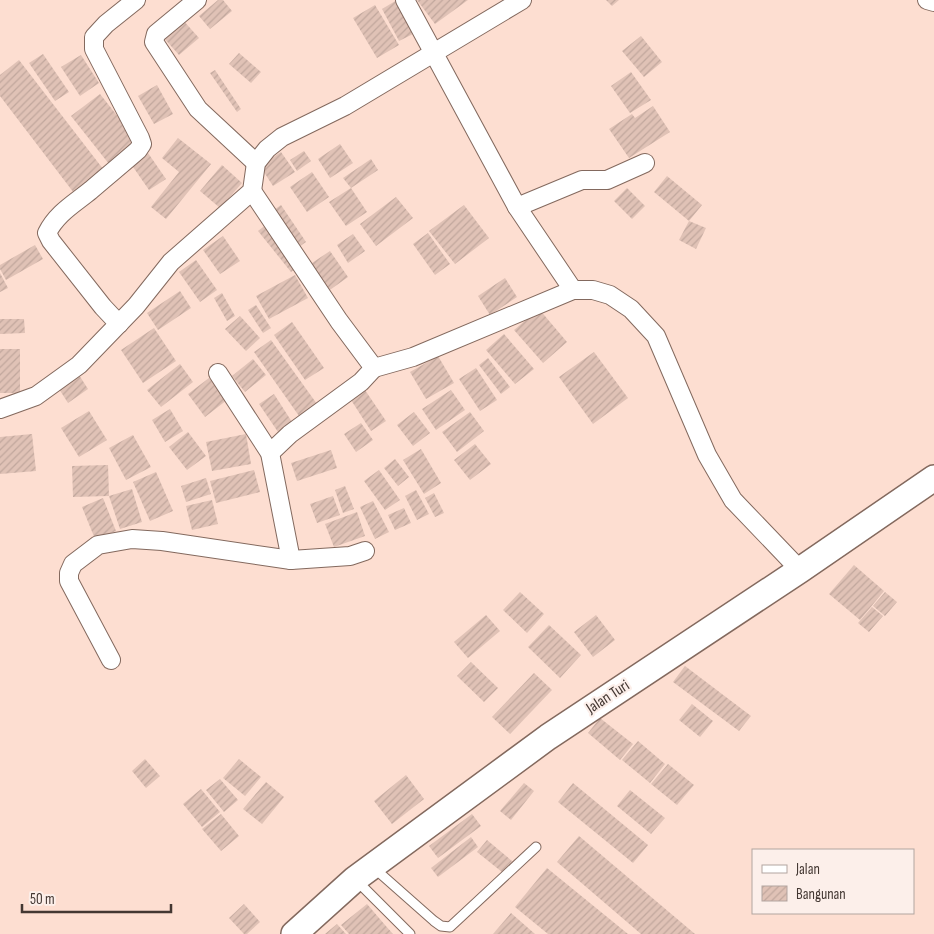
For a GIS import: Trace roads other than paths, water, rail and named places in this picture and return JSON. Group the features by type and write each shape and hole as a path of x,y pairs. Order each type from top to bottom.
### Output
{"main road":[{"name":"Jalan Turi","path":"294,934 364,873 548,737 800,570 934,478"}],"street":[{"path":"119,324 51,241 47,233 53,221 63,211 89,192 138,150 142,144 94,49 94,37 106,24 136,0"},
{"path":"197,0 156,34 154,42 198,109 256,163"},
{"path":"405,0 517,206 573,290"},
{"path":"0,409 36,396 79,365 136,306 171,262 252,190 256,163 267,149 282,138 345,106 522,0"},
{"path":"928,0 934,2"},
{"path":"517,206 582,180 607,180 645,163"},
{"path":"252,190 339,321 374,368"},
{"path":"270,453 290,434 361,382 374,368 413,357 573,290 593,290 610,295 632,309 656,336 707,455 733,500 800,570"},
{"path":"218,374 270,453 291,560"},
{"path":"111,660 69,581 68,573 73,564 98,545 132,539 162,541 291,560 350,556 365,551"}],"lane":[{"path":"364,873 441,926 450,927 536,847"},
{"path":"364,873 410,934"}]}
